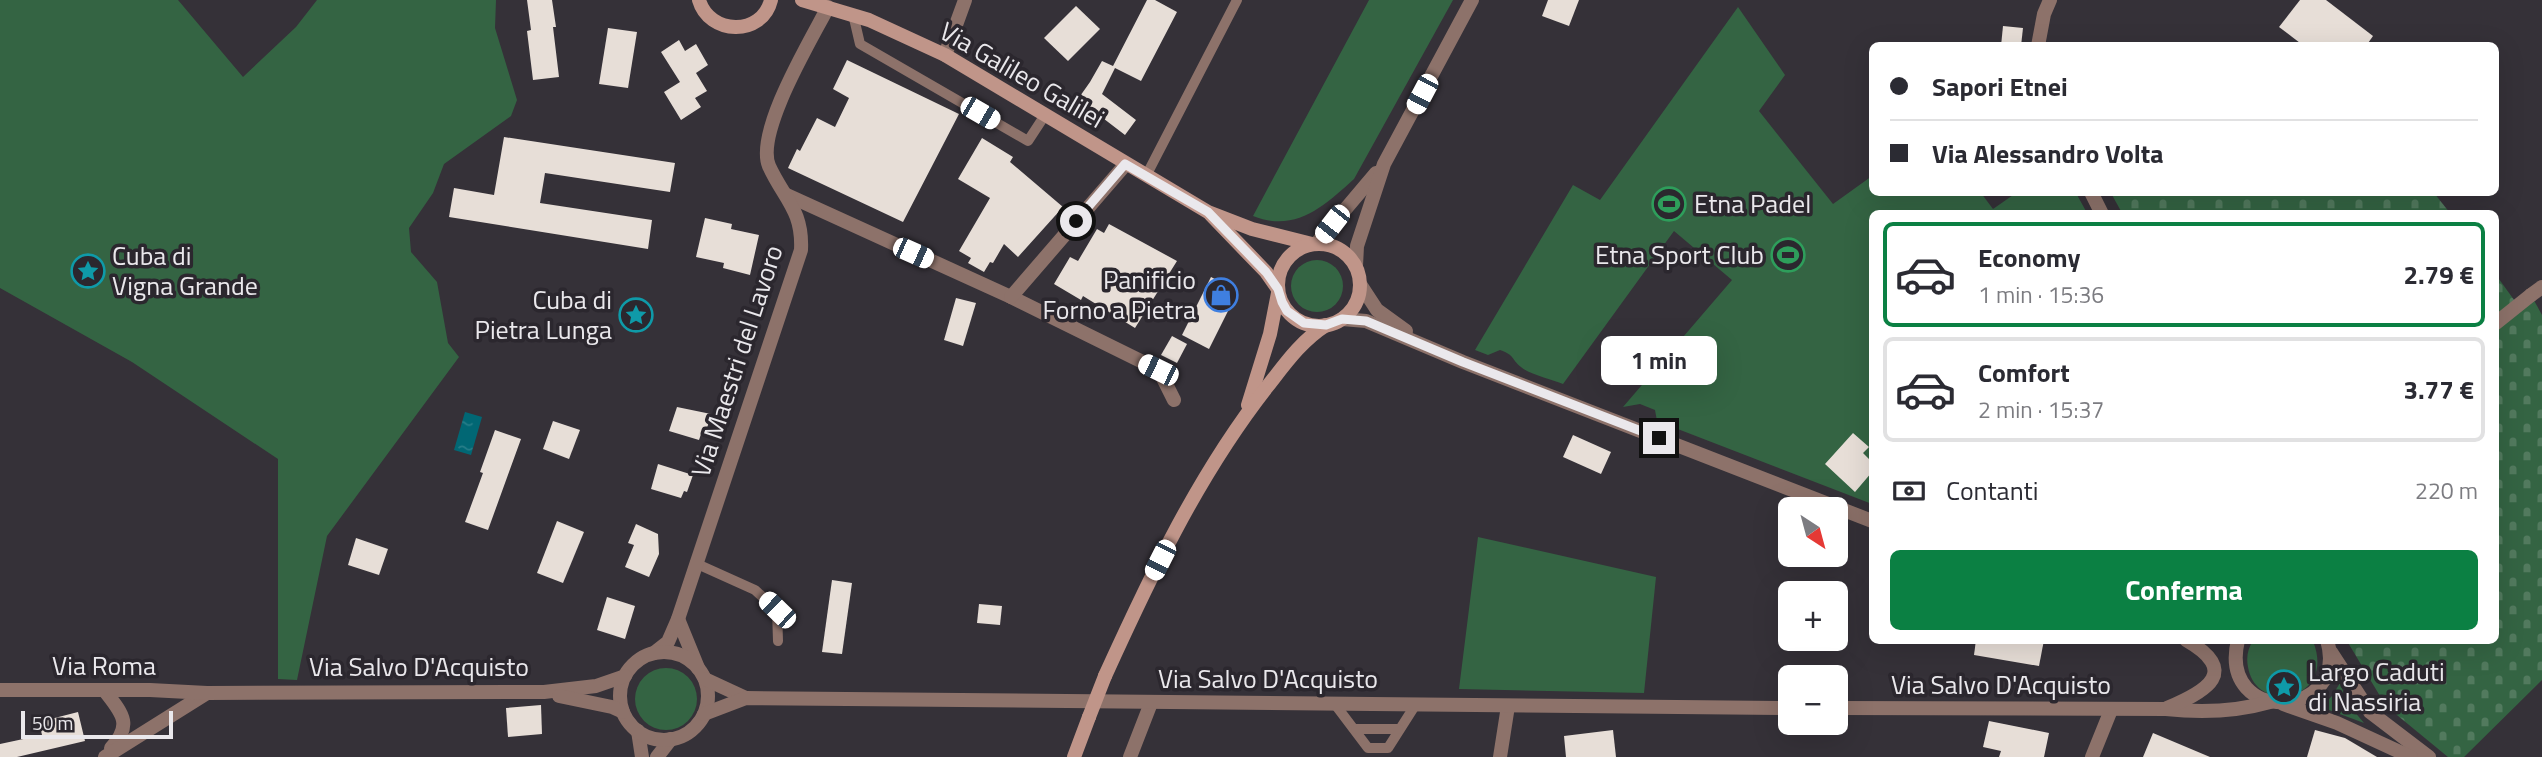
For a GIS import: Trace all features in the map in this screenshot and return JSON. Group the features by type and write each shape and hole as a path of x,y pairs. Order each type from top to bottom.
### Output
{"main road":[{"path":"699,0 706,15 728,28 752,24 762,16 771,0"},
{"name":"Via Galileo Galilei","path":"802,0 853,14 945,55 1208,212"},
{"path":"1074,757 1105,676 1181,518 1243,418 1295,351 1312,334 1342,319 1355,304 1360,284 1356,266 1342,251 1333,246 1252,229 1208,212"},
{"path":"1208,212 1266,272 1278,290 1282,302 1295,318 1304,323 1326,325"},
{"path":"1243,418 1267,347 1281,271 1286,261 1302,247 1314,244"}],"street":[{"path":"945,55 965,0"},
{"path":"1356,266 1357,246 1384,164 1472,0"},
{"path":"2039,42 2044,14 2050,0"},
{"name":"Via Maestri del Lavoro","path":"654,653 668,642 678,619 801,250 802,230 796,212 768,164 766,145 772,120 828,7"},
{"path":"1011,297 1125,164"},
{"path":"1314,244 1384,164"},
{"path":"785,194 1011,297 1158,370 1174,400"},
{"path":"1360,284 1377,310 1424,344"},
{"path":"2499,321 2536,291"},
{"path":"1342,319 1366,321 1463,362 1869,520"},
{"path":"678,619 708,691 704,714"},
{"path":"2193,644 2205,651 2252,693 2337,723 2411,757"},
{"path":"2328,645 2370,712 2429,757"},
{"name":"Via Salvo D'Acquisto","path":"1848,708 2166,709 2194,712 2242,710 2298,701 2318,688 2329,666 2328,645"},
{"path":"2237,647 2239,676 2245,686"},
{"path":"2166,709 2192,698 2209,684 2225,670 2237,647"},
{"path":"666,652 678,654 701,674 746,698 704,714 687,733 671,740 653,739 638,731 623,712 620,700 625,676 632,666 654,653 666,652"},
{"path":"2209,684 2215,668 2211,658"},
{"path":"544,692 596,686 625,676"},
{"name":"Via Roma","path":"0,690 294,692"},
{"path":"104,690 122,715 124,725 122,737 104,757"},
{"name":"Via Salvo D'Acquisto","path":"294,692 544,692"},
{"path":"544,692 612,707 623,712"},
{"path":"104,757 207,693"},
{"name":"Via Salvo D'Acquisto","path":"746,698 1778,708"},
{"path":"1130,757 1151,703"},
{"path":"1500,757 1508,706"},
{"path":"2092,757 2111,710"},
{"path":"638,731 642,757"},
{"path":"657,757 671,740"}],"lane":[{"path":"1146,176 1237,0"},
{"path":"853,14 860,44 1028,141 1045,115"},
{"path":"695,563 755,590 777,610 778,641"},
{"path":"1334,703 1368,748 1388,748 1416,704"},
{"path":"1356,729 1398,729"}],"green space":[{"path":"0,0 178,0 243,77 296,27 317,0 496,0 495,28 517,100 511,116 444,164 433,193 409,228 411,252 437,282 448,343 459,357 327,536 297,680 278,679 278,459 132,362 0,288"},
{"path":"1369,0 1453,0 1354,179 1332,199 1296,219 1268,220 1253,216"},
{"name":"Etna Sport Club","path":"1738,7 1785,75 1759,111 1833,204 1869,178 1869,196 1983,196 1993,209 2012,196 2078,196 2085,210 1869,210 1869,503 1657,421 1655,410 1640,404 1623,407 1732,280 1674,231 1563,384 1524,370 1511,356 1500,350 1488,355 1475,350 1573,185 1600,200"},
{"path":"2113,196 2436,196 2448,210 2120,210"},
{"path":"1317,260 1336,267 1343,286 1336,305 1317,312 1298,305 1291,286 1298,267"},
{"path":"2499,279 2517,304 2531,295 2542,315 2542,680 2464,757 2448,757 2386,706 2349,644 2499,644"},
{"path":"1478,537 1656,577 1644,693 1459,689"},
{"path":"2252,644 2314,644 2317,661 2314,677 2305,689 2293,695 2278,696 2265,692 2254,682 2248,667"},
{"path":"660,668 672,668 688,677 695,687 695,711 688,721 672,730 660,730 649,725 640,716 635,705 635,693 640,682 649,673"},
{"path":"2340,683 2348,704 2364,723 2321,707"}],"water":[{"path":"465,412 482,417 471,455 454,450"}],"building":[{"path":"527,0 552,0 559,77 533,80 527,31 531,30"},
{"path":"1147,0 1155,0 1177,12 1141,81 1115,68 1102,94 1136,120 1125,135 1078,99 1102,61 1113,66"},
{"path":"1548,0 1579,0 1569,26 1542,16"},
{"path":"2300,0 2326,0 2373,36 2369,42 2299,42 2279,27"},
{"path":"1076,6 1100,29 1068,61 1044,38"},
{"path":"2003,26 2023,28 2021,42 2001,42"},
{"path":"608,28 637,32 628,88 599,84"},
{"path":"679,40 685,51 696,44 708,65 696,73 707,91 695,98 701,107 681,120 664,92 680,82 661,52"},
{"path":"847,60 959,114 903,222 788,168 817,118 835,127 849,98 833,89"},
{"path":"504,137 675,163 670,192 545,173 540,203 652,220 648,249 449,217 454,188 494,195"},
{"path":"982,138 1013,157 1010,162 1063,207 1018,257 1004,244 984,272 968,263 971,258 959,251 990,198 958,179"},
{"path":"705,218 732,224 731,229 759,235 750,275 723,268 724,263 696,257"},
{"path":"1109,224 1177,261 1135,328 1083,296 1081,300 1054,284 1070,257 1078,261 1097,229 1104,233"},
{"path":"1211,277 1238,291 1209,349 1182,335"},
{"path":"956,298 976,303 963,346 944,340"},
{"path":"1172,336 1187,344 1177,363 1161,355"},
{"path":"677,407 711,414 706,432 702,431 699,440 669,431"},
{"path":"553,421 580,430 569,459 543,449"},
{"path":"495,430 521,439 488,530 465,522"},
{"path":"1853,433 1869,447 1863,453 1869,459 1869,476 1855,492 1825,464"},
{"path":"1573,435 1611,452 1601,474 1563,457"},
{"path":"658,464 693,475 687,492 684,491 681,498 651,489"},
{"path":"557,521 584,532 563,583 537,573"},
{"path":"636,524 658,534 659,554 649,577 625,567 634,545 628,543"},
{"path":"356,538 388,549 379,575 348,565"},
{"path":"832,580 852,583 842,654 822,652"},
{"path":"607,597 635,606 625,639 597,630"},
{"path":"979,604 1002,606 1000,625 977,623"},
{"path":"1975,644 2043,644 2039,666 1974,655"},
{"path":"541,705 542,734 508,737 506,708"},
{"path":"78,712 85,741 17,757 0,757 0,744 42,735 39,722"},
{"path":"1989,721 2049,733 2044,757 1999,757 2001,751 1983,747"},
{"path":"1613,730 1616,757 1566,757 1564,736"},
{"path":"2315,730 2345,738 2377,757 2307,757"},
{"path":"2153,733 2210,757 2143,757"}],"place":[{"name":"Etna Padel","path":"1669,204"},
{"name":"Etna Sport Club","path":"1788,255"},
{"name":"Cuba di Vigna Grande","path":"88,271"},
{"name":"Panificio Forno a Pietra","path":"1221,295"},
{"name":"Cuba di Pietra Lunga","path":"636,315"},
{"name":"Largo Caduti di Nassiria","path":"2284,687"}],"route":[{"path":"1076,221 1125,164 1208,212 1266,272 1278,289 1287,311 1304,323 1326,325 1342,319 1366,321 1463,362 1659,438"}]}
